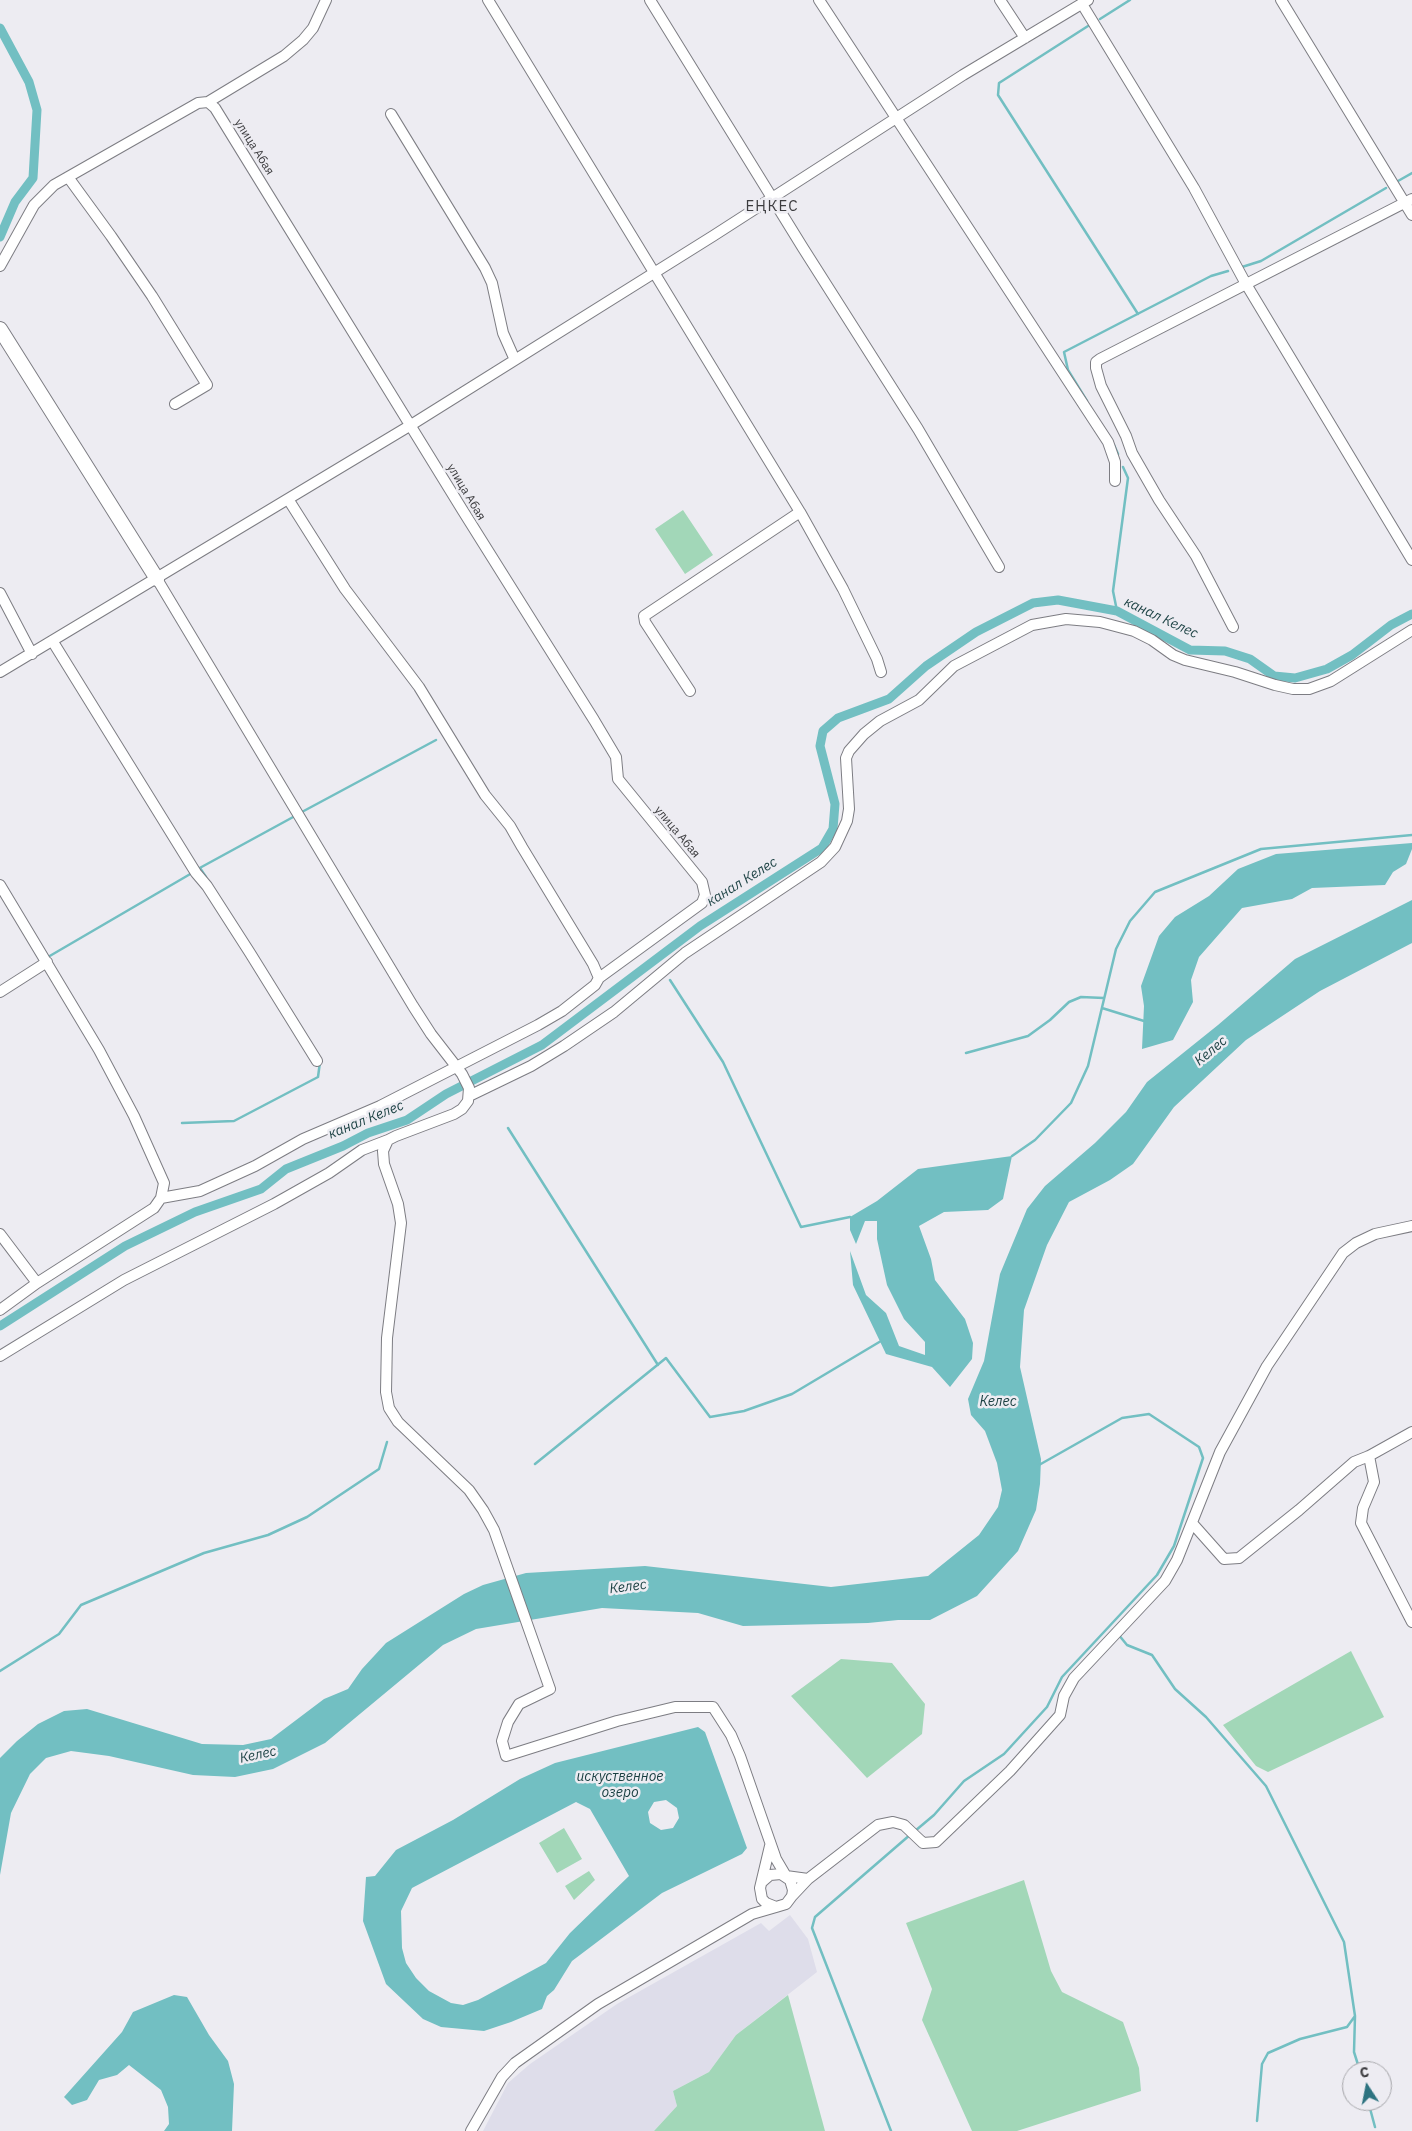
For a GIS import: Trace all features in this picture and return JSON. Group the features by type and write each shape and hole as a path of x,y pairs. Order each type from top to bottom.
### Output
{"main road":[{"path":"0,329 157,579"}],"street":[{"path":"0,266 34,205 54,185 198,103 208,102 284,56 303,40 316,22 326,0"},
{"path":"488,0 653,274 800,512 843,589 877,659 881,672"},
{"path":"650,0 952,485 998,567"},
{"path":"819,0 1108,442 1115,462 1115,481"},
{"path":"1000,0 1025,38"},
{"path":"1281,0 1408,201 1412,215"},
{"path":"0,672 53,642 411,425 653,274 896,118 1085,2 1194,188 1246,284 1412,560"},
{"name":"улица Абая","path":"208,102 215,108 607,742 618,762 618,779 697,876 705,890 702,903 599,978"},
{"path":"391,114 485,268 492,283 502,333 515,360"},
{"path":"68,177 152,296 207,385 175,404"},
{"path":"1233,627 1196,556 1159,500 1132,454 1126,436 1101,386 1096,362 1408,201"},
{"path":"1115,462 1132,454"},
{"path":"161,1198 200,1191 255,1166 302,1140 459,1070 464,1064 562,1011 595,985 599,978 593,964 510,826 484,795 419,687 345,589 288,499"},
{"path":"690,691 645,622 644,616 800,512"},
{"path":"0,1356 124,1280 274,1204 330,1173 362,1150 454,1114 466,1105 469,1092 459,1070 413,1006 157,579"},
{"path":"0,593 32,654"},
{"path":"469,1092 522,1070 564,1046 614,1012 685,953 821,862 835,847 847,821 849,809 846,758 849,751 864,734 880,721 919,700 954,666 1032,624 1066,618 1100,622 1134,631 1152,640 1173,655 1185,660 1293,689 1309,689 1339,676 1412,630"},
{"path":"53,642 194,870 207,886 246,946 317,1061"},
{"path":"0,885 45,958 134,1116 163,1179 161,1198 154,1208 38,1283 0,1310"},
{"path":"0,992 45,958"},
{"path":"388,1140 382,1156 397,1199 400,1224 387,1338 387,1402 392,1415 398,1422 470,1490 480,1504 494,1530 550,1689 519,1704 508,1722 502,1741 506,1756 617,1722 675,1708 713,1706 731,1735 740,1756 776,1859 792,1885 792,1896"},
{"path":"471,2131 502,2077 514,2063 598,2004 752,1914 786,1904 808,1879 878,1825 893,1822 904,1825 923,1843 936,1842 1010,1771 1060,1715 1064,1696 1074,1678 1165,1581 1177,1560 1220,1452 1267,1366 1343,1253 1356,1243 1375,1234 1412,1226"},
{"path":"0,1234 38,1283"},
{"path":"1192,1523 1224,1558 1239,1558 1300,1510 1354,1462 1369,1456 1412,1432"},
{"path":"1369,1456 1374,1482 1362,1508 1361,1524 1412,1622"},
{"path":"752,1914 756,1907 770,1844"},
{"path":"776,1907 762,1899 761,1885 770,1875 775,1873 808,1879"}],"shaded area":[{"path":"790,1915 808,1939 817,1972 736,2035 709,2072 673,2091 677,2106 654,2131 483,2131 508,2083 530,2064 617,2004 761,1923 769,1931"}],"green space":[{"path":"683,510 713,555 685,574 655,529"},
{"path":"1351,1651 1384,1717 1268,1772 1256,1766 1223,1725"},
{"path":"841,1659 892,1663 925,1704 922,1734 867,1778 791,1696"},
{"path":"564,1828 582,1859 557,1873 539,1843"},
{"path":"589,1871 595,1880 574,1900 565,1886"},
{"path":"1024,1880 1051,1971 1062,1992 1123,2022 1139,2068 1141,2091 1017,2131 972,2131 922,2020 932,1989 906,1923"},
{"path":"788,1995 825,2131 654,2131 677,2106 673,2091 709,2072 736,2035"}],"water":[{"path":"1412,843 1412,849 1406,864 1393,872 1385,885 1312,888 1292,899 1242,908 1199,957 1191,980 1193,1002 1173,1040 1142,1049 1144,1006 1141,986 1159,936 1175,917 1209,896 1238,869 1276,854"},
{"name":"Келес","path":"1412,900 1412,943 1320,991 1246,1040 1174,1107 1133,1164 1110,1180 1069,1202 1047,1245 1024,1310 1020,1367 1041,1459 1036,1510 1018,1551 977,1596 930,1620 743,1626 698,1613 602,1608 476,1629 443,1645 325,1743 273,1769 235,1777 193,1775 109,1756 71,1751 46,1758 30,1774 11,1813 0,1875 0,1758 38,1724 64,1711 87,1709 202,1744 243,1745 271,1739 324,1699 348,1689 362,1669 386,1643 464,1594 483,1585 526,1573 645,1566 831,1587 928,1576 979,1535 998,1507 1002,1490 997,1463 985,1431 971,1415 968,1399 984,1361 1000,1274 1027,1209 1045,1186 1095,1143 1126,1112 1147,1082 1218,1025 1295,959"},
{"path":"1012,1156 1003,1199 988,1210 944,1212 919,1226 931,1259 935,1280 965,1319 973,1343 972,1359 950,1387 932,1367 886,1354 853,1285 850,1251 866,1295 886,1313 899,1346 925,1355 925,1342 904,1319 887,1285 877,1239 877,1221 865,1221 856,1244 850,1230 850,1217 877,1201 918,1169"},
{"name":"искуственное озеро","path":"698,1727 705,1732 747,1848 742,1854 662,1893 572,1961 554,1990 547,1996 542,2009 484,2031 441,2027 423,2019 386,1984 363,1921 366,1877 375,1876 396,1850 453,1820 520,1779 555,1763","holes":["666,1800 677,1808 679,1818 673,1828 661,1830 650,1823 648,1812 654,1802","576,1802 590,1809 629,1876 570,1933 546,1963 478,2000 463,2005 451,2003 429,1991 416,1978 406,1963 402,1948 401,1911 412,1888"]},
{"path":"174,1995 187,1997 209,2035 228,2061 234,2084 232,2131 164,2131 169,2124 168,2107 161,2090 129,2065 117,2075 99,2080 87,2100 72,2105 64,2097 122,2032 133,2012"}],"waterway":[{"path":"1100,19 1130,0"},
{"path":"1088,26 999,83 998,95 1138,314"},
{"path":"0,28 29,82 37,110 33,178 15,202 0,237"},
{"path":"1398,181 1412,173"},
{"path":"1242,267 1261,261 1386,188"},
{"path":"1087,401 1068,370 1064,352 1211,276 1228,271"},
{"path":"1114,445 1118,454"},
{"path":"1117,611 1113,591 1128,478 1123,467"},
{"name":"канал Келес","path":"0,1326 125,1246 195,1212 261,1189 286,1169 343,1146 368,1133 407,1120 446,1094 542,1045 700,926 822,848 833,829 835,804 820,746 823,731 838,718 889,699 926,666 976,632 1033,603 1058,600 1117,611 1190,650 1225,651 1250,659 1274,676 1295,678 1327,669 1352,655 1391,625 1412,614"},
{"path":"300,813 436,740"},
{"path":"196,870 295,816"},
{"path":"1012,1156 1035,1140 1071,1103 1088,1066 1116,949 1130,921 1155,892 1261,849 1412,835"},
{"path":"200,868 206,877"},
{"path":"48,957 192,873"},
{"path":"670,980 723,1062 801,1227 850,1217"},
{"path":"966,1053 1028,1036 1050,1020 1069,1002 1081,997 1104,998"},
{"path":"1102,1008 1144,1021"},
{"path":"182,1123 234,1121 318,1077 320,1062"},
{"path":"508,1128 658,1365"},
{"path":"535,1464 666,1358 710,1417 744,1411 792,1394 881,1341"},
{"path":"915,1831 934,1815 964,1781 1004,1754 1047,1707 1062,1677 1157,1575 1174,1546 1203,1458 1199,1447 1149,1414 1122,1418 1039,1465"},
{"path":"0,1671 59,1634 81,1605 204,1553 268,1535 307,1517 379,1469 387,1442"},
{"path":"1118,1634 1127,1645 1152,1655 1175,1689 1206,1717 1266,1786 1344,1942 1355,2016 1347,2027 1300,2039 1268,2053 1262,2064 1257,2121"},
{"path":"891,2131 812,1928 815,1917 911,1834"},
{"path":"1355,2016 1354,2052 1357,2061"},
{"path":"1371,2111 1375,2127"}],"district":[{"name":"ЕҢКЕС","path":"772,207"}]}
